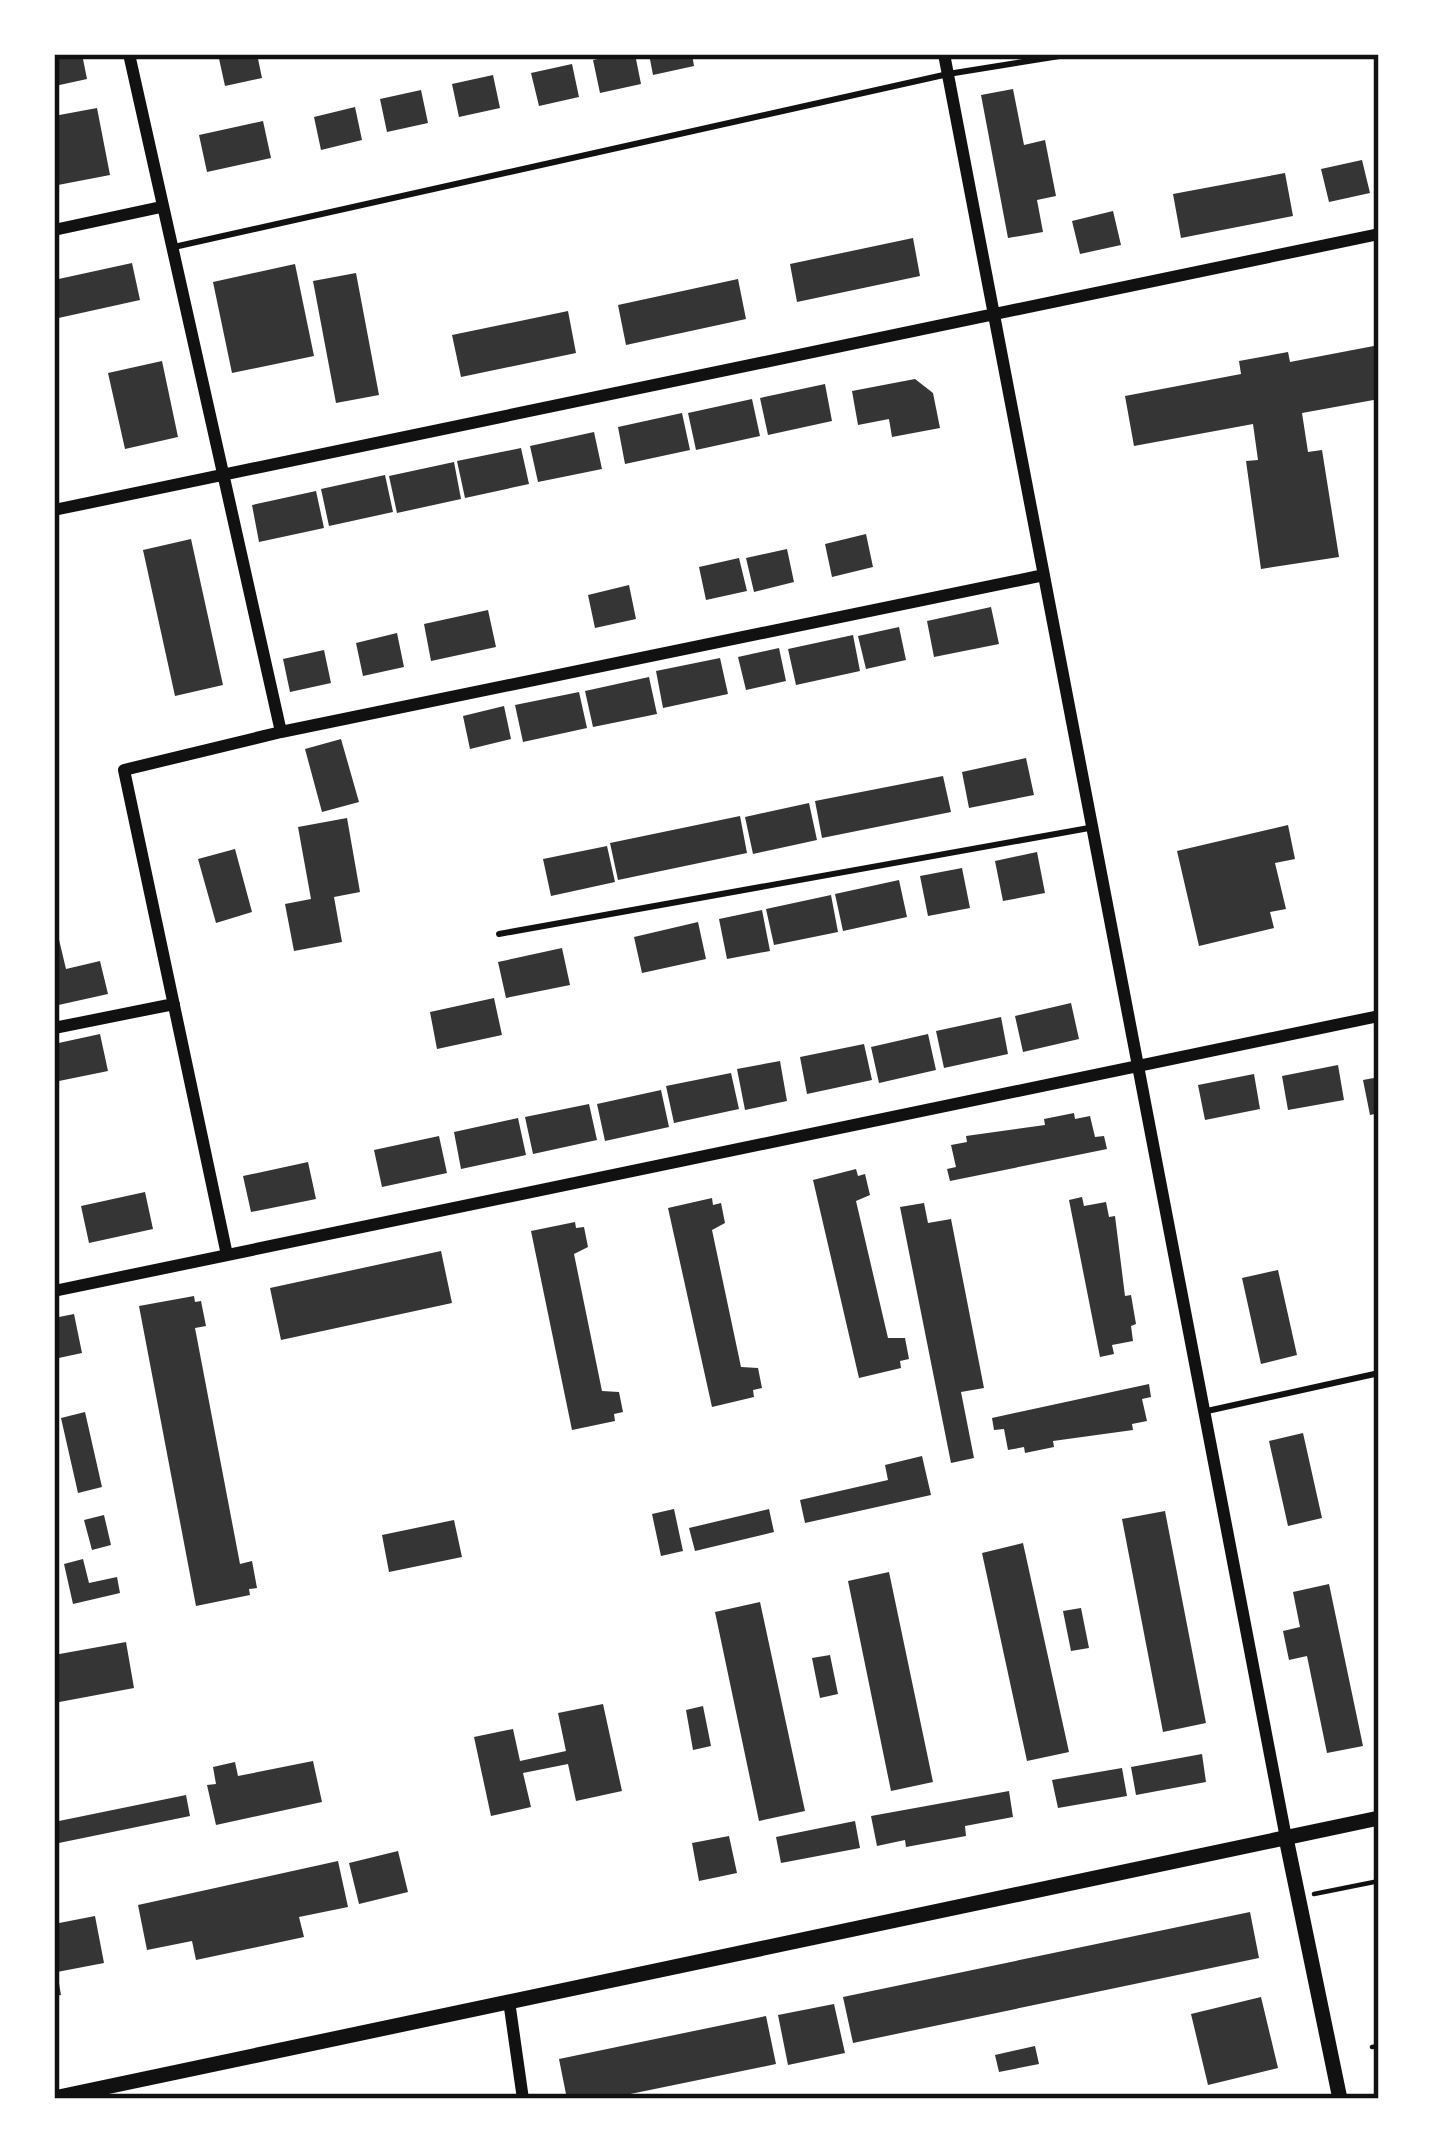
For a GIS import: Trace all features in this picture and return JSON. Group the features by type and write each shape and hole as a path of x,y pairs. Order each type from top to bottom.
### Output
{"street":[{"path":"129,54 281,732"},
{"path":"944,54 1340,2099"},
{"path":"54,230 161,207"},
{"path":"54,510 1379,233"},
{"path":"227,1255 124,770 281,732 1044,575"},
{"path":"54,1028 174,1004"},
{"path":"54,1291 1379,1016"},
{"path":"54,2098 1379,1818"},
{"path":"508,2001 523,2099"}],"lane":[{"path":"171,248 948,74 1068,54"},
{"path":"499,934 1093,828"},
{"path":"1204,1412 1379,1373"}],"path":[{"path":"1298,1897 1379,1881"}],"building":[{"path":"54,54 82,54 87,79 55,86"},
{"path":"218,54 257,54 262,78 225,86"},
{"path":"635,54 641,84 600,93 593,60"},
{"path":"649,54 692,54 694,66 653,75"},
{"path":"572,64 579,97 539,106 531,73"},
{"path":"493,75 500,108 459,117 452,84"},
{"path":"1013,89 1024,145 1045,140 1056,196 1037,200 1043,232 1008,238 981,95"},
{"path":"421,90 428,123 387,132 380,99"},
{"path":"355,107 362,140 321,150 314,117"},
{"path":"97,108 110,175 58,185 54,116"},
{"path":"263,121 271,158 207,172 199,135"},
{"path":"1362,160 1370,193 1329,202 1321,169"},
{"path":"1285,173 1293,216 1181,238 1173,194"},
{"path":"1113,211 1121,245 1080,254 1072,221"},
{"path":"913,238 920,276 797,302 790,264"},
{"path":"132,263 140,300 54,319 54,280"},
{"path":"295,264 314,356 232,373 213,282"},
{"path":"356,273 379,395 336,403 313,281"},
{"path":"738,279 746,319 626,345 618,305"},
{"path":"568,311 576,353 461,377 452,335"},
{"path":"1379,345 1379,399 1302,413 1308,452 1322,450 1339,557 1261,569 1246,461 1258,460 1253,424 1134,446 1125,396 1241,374 1239,361 1288,352 1290,362"},
{"path":"162,361 178,437 125,449 108,373"},
{"path":"915,379 933,393 940,428 892,437 889,419 858,425 852,391"},
{"path":"825,384 832,421 768,435 760,398"},
{"path":"752,399 760,436 696,450 688,413"},
{"path":"682,413 690,450 625,464 618,427"},
{"path":"594,432 602,469 538,482 530,446"},
{"path":"521,448 529,484 465,498 457,461"},
{"path":"454,462 461,499 397,513 389,476"},
{"path":"385,475 393,512 329,526 321,489"},
{"path":"316,491 324,528 259,542 252,505"},
{"path":"866,534 873,567 832,577 825,544"},
{"path":"191,539 223,685 175,696 143,550"},
{"path":"787,549 794,582 754,592 746,558"},
{"path":"739,558 747,591 706,600 699,567"},
{"path":"629,585 636,619 595,628 588,595"},
{"path":"991,607 999,644 934,657 927,621"},
{"path":"488,610 496,647 431,661 424,624"},
{"path":"899,627 906,660 866,669 858,636"},
{"path":"397,633 404,667 363,676 356,643"},
{"path":"853,635 860,671 796,685 788,649"},
{"path":"779,648 786,681 746,690 738,657"},
{"path":"324,650 331,683 290,692 283,659"},
{"path":"720,658 728,694 663,708 656,671"},
{"path":"649,677 657,714 593,727 585,691"},
{"path":"579,692 587,728 523,742 515,705"},
{"path":"504,706 511,739 470,749 463,716"},
{"path":"341,739 359,802 322,812 305,749"},
{"path":"1026,758 1034,795 969,808 962,772"},
{"path":"943,776 951,812 822,838 815,801"},
{"path":"809,803 817,840 753,854 745,817"},
{"path":"740,816 747,853 618,880 610,843"},
{"path":"347,818 360,892 334,897 342,942 294,951 285,904 311,899 298,827"},
{"path":"1288,825 1295,859 1275,863 1286,909 1270,912 1274,928 1199,946 1177,851"},
{"path":"607,846 615,882 551,896 543,859"},
{"path":"235,849 252,912 216,923 198,859"},
{"path":"1037,852 1045,893 1003,901 995,861"},
{"path":"962,868 970,908 928,916 920,876"},
{"path":"899,880 907,917 843,931 835,894"},
{"path":"831,895 838,932 774,945 766,909"},
{"path":"762,910 770,951 727,959 719,919"},
{"path":"698,922 706,959 642,973 634,937"},
{"path":"56,927 66,969 100,961 108,994 54,1006"},
{"path":"562,948 570,985 506,998 498,962"},
{"path":"494,998 502,1035 437,1049 430,1012"},
{"path":"1071,1003 1079,1039 1023,1052 1015,1016"},
{"path":"1001,1017 1008,1054 944,1068 936,1031"},
{"path":"100,1034 108,1071 54,1082 54,1044"},
{"path":"928,1034 936,1070 879,1083 871,1047"},
{"path":"864,1044 872,1080 807,1094 800,1057"},
{"path":"780,1061 787,1101 745,1110 737,1069"},
{"path":"1338,1065 1344,1100 1288,1110 1282,1076"},
{"path":"731,1073 739,1109 674,1123 666,1086"},
{"path":"1254,1074 1260,1109 1205,1120 1198,1085"},
{"path":"1379,1077 1379,1113 1370,1115 1363,1080"},
{"path":"661,1090 669,1127 605,1141 597,1104"},
{"path":"589,1104 597,1140 533,1154 525,1117"},
{"path":"1074,1113 1075,1119 1090,1116 1095,1137 1104,1136 1107,1149 950,1181 947,1169 956,1167 951,1145 967,1142 966,1136 1045,1125 1044,1119"},
{"path":"518,1118 526,1155 461,1169 454,1132"},
{"path":"439,1136 447,1173 382,1187 374,1150"},
{"path":"308,1162 316,1199 251,1212 243,1176"},
{"path":"856,1169 858,1176 865,1174 870,1195 856,1201 888,1338 905,1338 909,1359 900,1361 901,1368 859,1378 813,1180"},
{"path":"145,1192 153,1229 89,1243 81,1206"},
{"path":"1082,1197 1084,1206 1106,1202 1109,1217 1115,1216 1125,1296 1131,1295 1136,1324 1131,1326 1133,1341 1112,1345 1114,1354 1100,1357 1069,1200"},
{"path":"712,1198 713,1205 721,1203 725,1223 712,1230 741,1367 758,1368 762,1388 753,1390 754,1397 712,1407 668,1208"},
{"path":"924,1203 928,1223 951,1219 984,1388 961,1392 974,1458 951,1463 900,1207"},
{"path":"575,1222 576,1228 584,1227 588,1247 574,1254 602,1391 619,1392 623,1412 614,1414 615,1421 572,1430 531,1231"},
{"path":"441,1251 452,1303 281,1340 270,1288"},
{"path":"1278,1270 1297,1355 1261,1364 1242,1278"},
{"path":"194,1296 195,1302 201,1301 206,1326 195,1328 240,1564 252,1561 257,1588 249,1589 250,1595 196,1606 139,1306"},
{"path":"74,1314 82,1353 54,1359 54,1318"},
{"path":"1149,1384 1151,1397 1142,1399 1147,1421 1132,1424 1133,1430 1053,1441 1054,1447 1025,1453 1024,1447 1008,1450 1004,1429 994,1430 992,1418"},
{"path":"85,1412 102,1487 78,1493 61,1418"},
{"path":"1303,1433 1322,1518 1288,1526 1269,1441"},
{"path":"922,1456 931,1495 805,1523 800,1500 888,1480 885,1465"},
{"path":"674,1509 683,1551 661,1556 652,1514"},
{"path":"769,1509 774,1532 695,1551 689,1528"},
{"path":"1165,1511 1206,1723 1163,1732 1122,1519"},
{"path":"104,1515 111,1545 92,1550 84,1520"},
{"path":"454,1520 462,1557 389,1572 382,1535"},
{"path":"1023,1543 1069,1752 1027,1761 982,1553"},
{"path":"83,1559 89,1583 117,1577 120,1593 73,1604 64,1564"},
{"path":"889,1572 933,1782 891,1791 848,1581"},
{"path":"1329,1584 1363,1746 1327,1753 1307,1656 1289,1660 1283,1631 1300,1627 1293,1592"},
{"path":"760,1602 805,1811 759,1821 715,1612"},
{"path":"1081,1608 1089,1648 1071,1651 1063,1611"},
{"path":"126,1642 134,1688 54,1703 54,1655"},
{"path":"830,1655 838,1694 820,1698 812,1658"},
{"path":"603,1704 622,1791 576,1801 568,1764 523,1773 531,1807 491,1816 474,1737 513,1729 520,1761 566,1751 558,1713"},
{"path":"703,1706 711,1746 693,1750 686,1710"},
{"path":"1202,1754 1206,1782 1136,1795 1131,1767"},
{"path":"313,1761 322,1802 216,1825 207,1785 216,1784 213,1767 235,1762 238,1776"},
{"path":"1122,1768 1127,1796 1058,1808 1052,1780"},
{"path":"1009,1791 1013,1817 965,1826 966,1836 906,1847 905,1840 877,1846 871,1816"},
{"path":"186,1795 190,1816 54,1844 54,1822"},
{"path":"855,1821 860,1848 781,1863 776,1837"},
{"path":"729,1836 737,1873 699,1881 692,1843"},
{"path":"398,1851 408,1892 359,1904 349,1863"},
{"path":"338,1861 348,1907 299,1917 304,1937 196,1960 192,1941 147,1950 138,1905"},
{"path":"1250,1912 1259,1958 853,2043 843,1997"},
{"path":"95,1916 104,1963 57,1972 61,1995 54,1996 54,1924"},
{"path":"1261,1997 1278,2068 1208,2085 1191,2014"},
{"path":"834,2004 845,2053 788,2065 778,2015"},
{"path":"766,2016 776,2064 606,2099 567,2099 559,2059"},
{"path":"1035,2046 1039,2064 999,2072 995,2055"}]}
